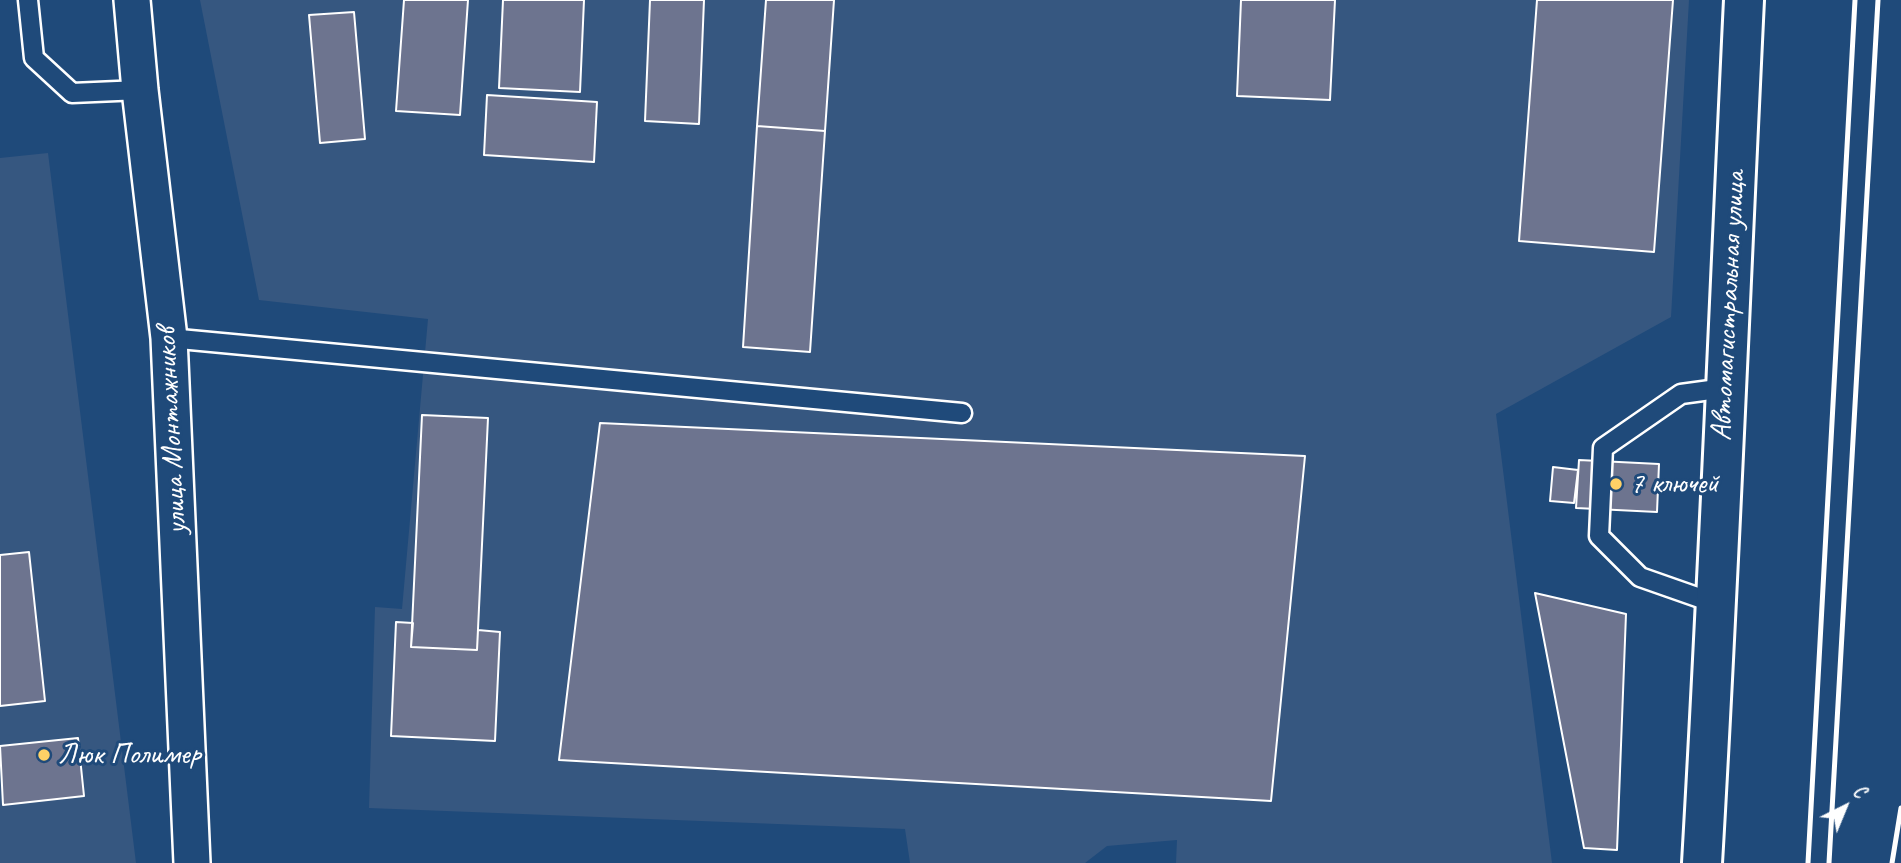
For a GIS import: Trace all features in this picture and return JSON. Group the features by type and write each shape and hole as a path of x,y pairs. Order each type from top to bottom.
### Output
{"main road":[{"name":"Автомагистральная улица","path":"1702,863 1717,604 1744,0"}],"street":[{"name":"улица Монтажников","path":"131,0 139,90 169,338 192,863"}],"lane":[{"path":"28,0 34,58 72,93 139,90"},
{"path":"169,338 962,413"},
{"path":"1717,604 1640,578 1599,536 1603,448 1681,394 1725,388"}],"shaded area":[{"path":"200,0 1689,0 1671,317 1496,414 1552,863 1176,863 1177,840 1107,846 1085,863 910,863 905,829 369,808 375,607 402,609 428,319 259,300"},
{"path":"48,153 136,863 0,863 0,158"}],"building":[{"path":"404,0 468,0 460,115 396,111"},
{"path":"503,0 584,0 580,92 499,88"},
{"path":"650,0 704,0 699,124 645,121"},
{"path":"766,0 834,0 825,131 757,126"},
{"path":"1241,0 1335,0 1330,100 1237,96"},
{"path":"1537,0 1673,0 1654,252 1519,241"},
{"path":"354,12 365,139 320,143 309,15"},
{"path":"487,95 597,102 594,162 484,155"},
{"path":"757,126 825,131 810,352 743,347"},
{"path":"422,415 488,418 477,650 411,647"},
{"path":"600,423 1305,456 1271,801 559,760"},
{"path":"1579,460 1659,464 1657,512 1576,508"},
{"path":"1553,467 1578,470 1574,503 1550,501"},
{"path":"29,552 45,701 0,706 0,555"},
{"path":"1535,593 1626,614 1617,850 1584,848"},
{"path":"396,622 413,623 411,647 477,650 478,630 500,632 495,741 391,736"},
{"path":"78,738 84,796 3,805 0,746"}],"railway":[{"path":"1808,863 1855,0"},
{"path":"1829,863 1878,0"},
{"path":"1892,863 1901,808"}],"place":[{"name":"7 ключей","path":"1616,484"},
{"name":"Люк Полимер","path":"44,755"}]}
